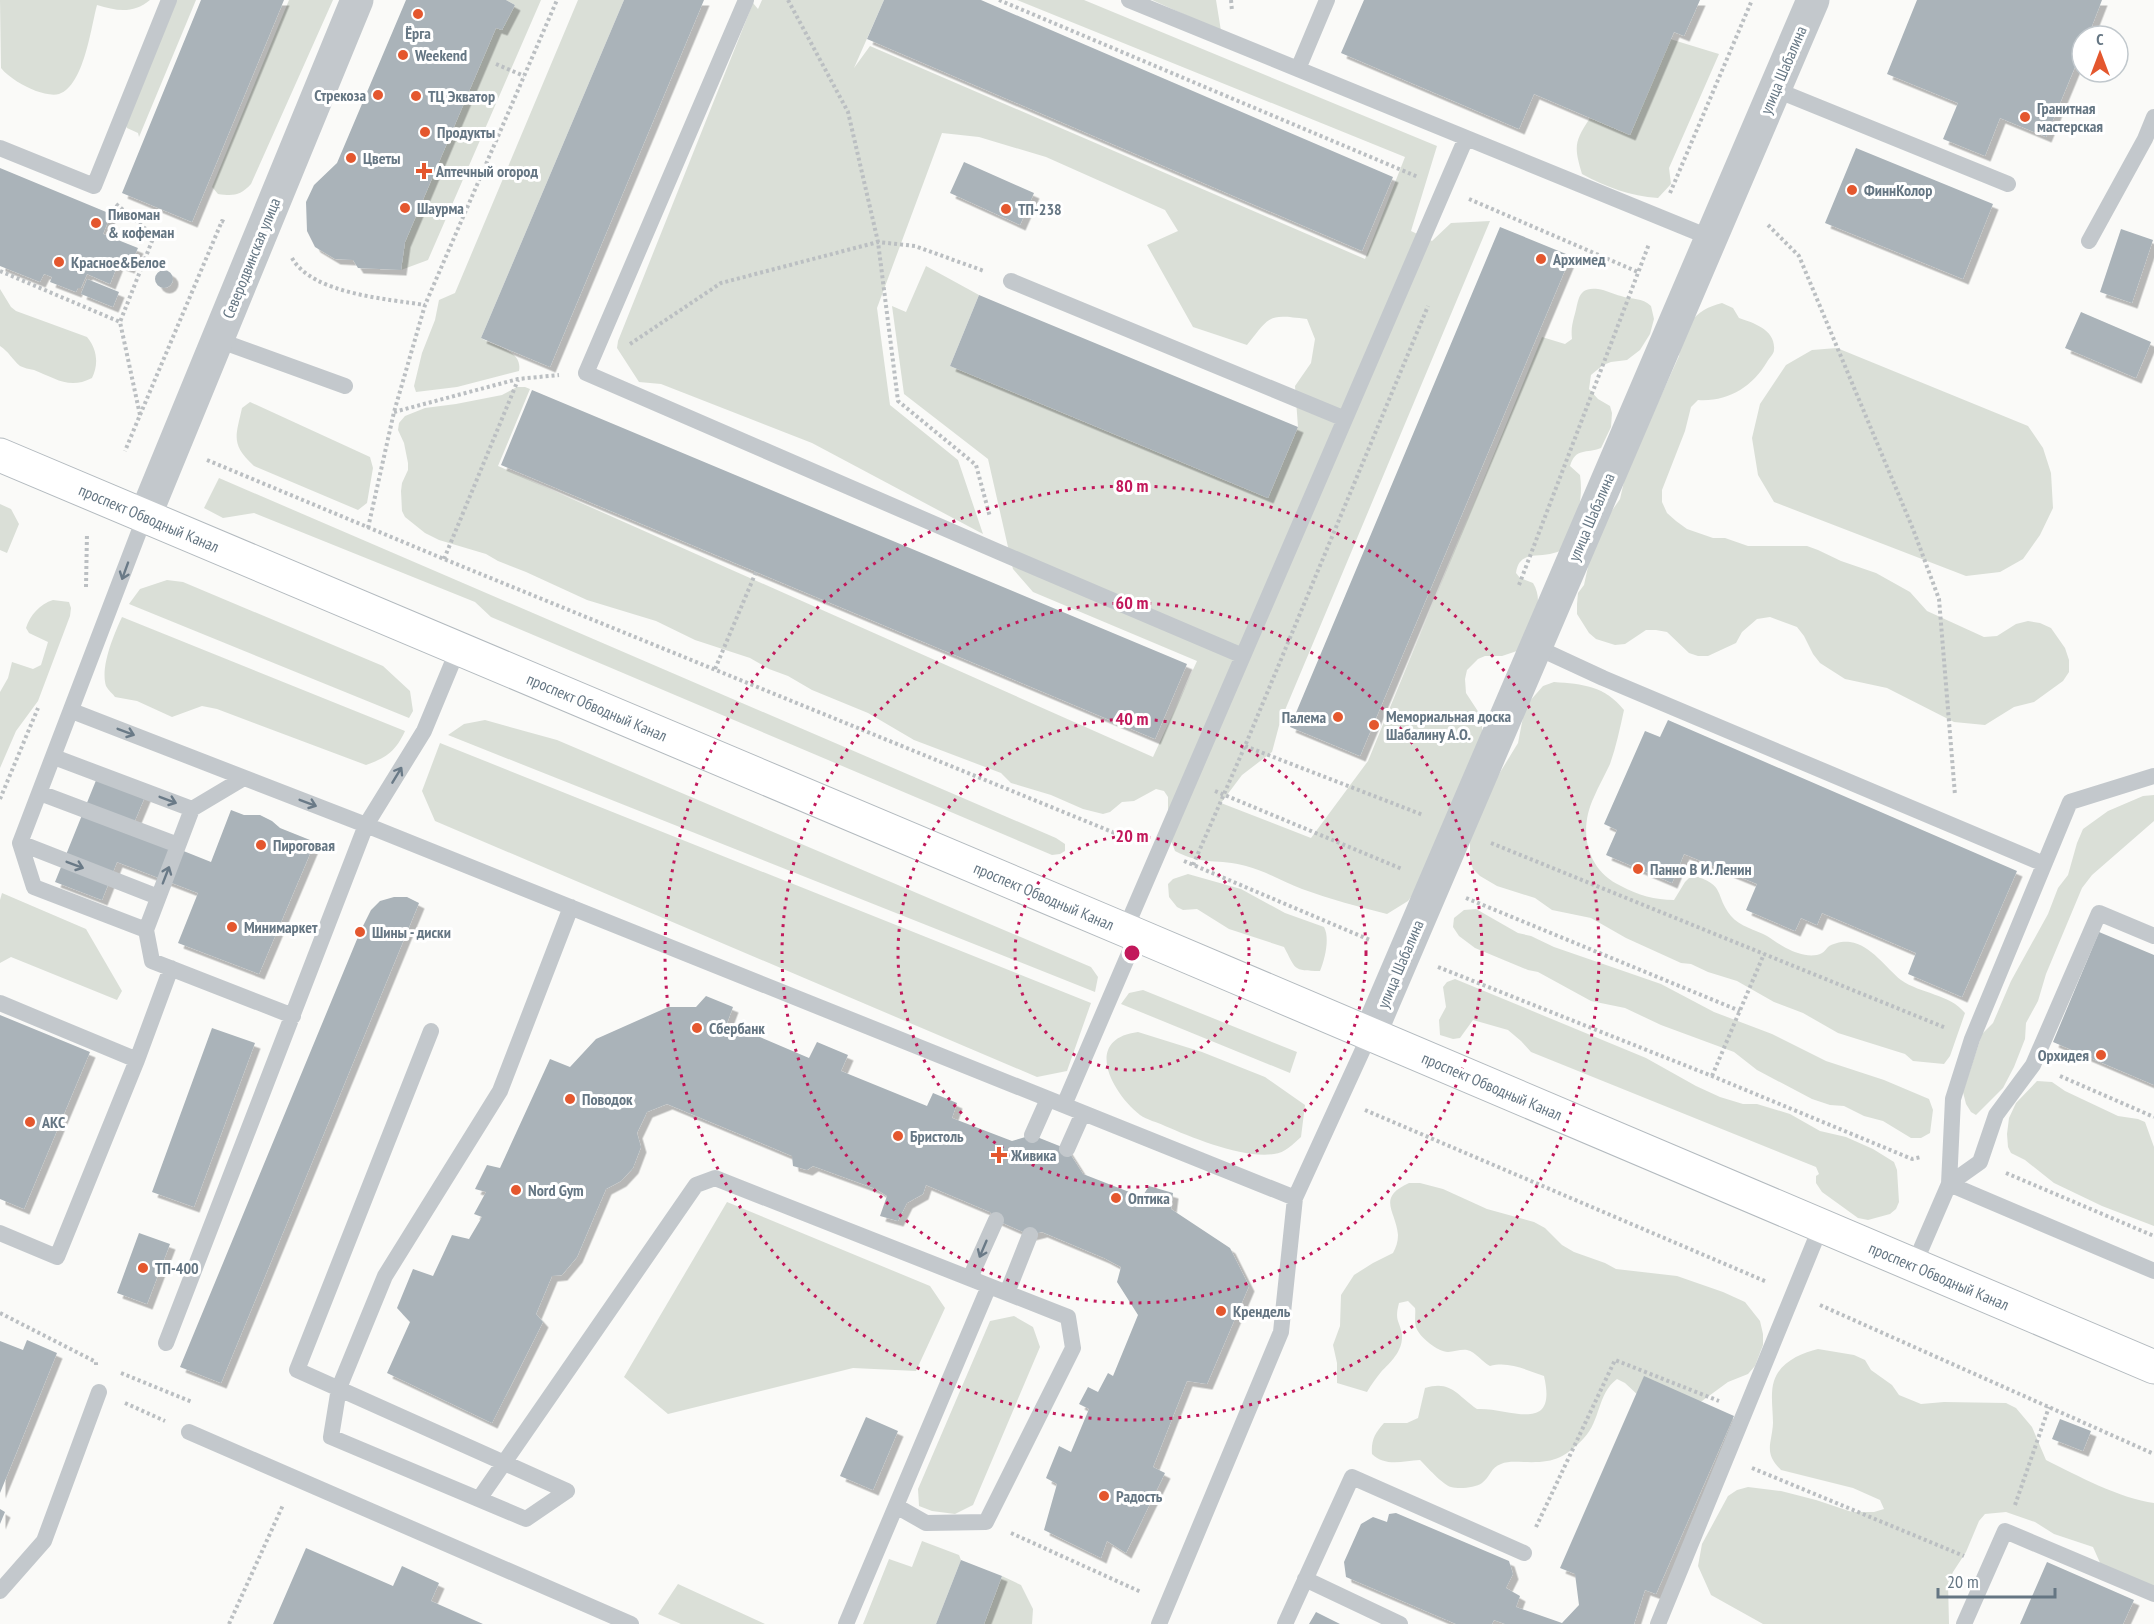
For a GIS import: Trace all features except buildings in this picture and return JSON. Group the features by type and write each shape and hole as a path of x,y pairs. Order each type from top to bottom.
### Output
{"main road":[{"name":"проспект Обводный Канал","path":"0,455 2154,1367"}],"street":[{"name":"Северодвинская улица","path":"145,516 357,0"},
{"name":"улица Шабалина","path":"1370,1034 1813,0"}],"lane":[{"path":"0,148 94,186 169,0"},
{"path":"747,0 586,372 1243,656"},
{"path":"1129,0 1711,238"},
{"path":"1298,69 1327,0"},
{"path":"1774,89 2008,184"},
{"path":"2089,241 2145,139 2154,117"},
{"path":"1032,1135 1056,1102 1131,932 1243,656 1466,138"},
{"path":"1011,281 1345,419"},
{"path":"218,340 345,386"},
{"path":"145,516 20,843 34,887 146,930"},
{"path":"1536,647 2044,864"},
{"path":"166,1343 366,825 423,731 458,649"},
{"path":"72,711 366,825 1294,1198"},
{"path":"54,757 192,809"},
{"path":"1914,1265 1949,1184 1953,1099 1972,1039 2070,802 2154,776"},
{"path":"244,778 192,809 146,930 152,961 293,1016"},
{"path":"40,793 178,845"},
{"path":"20,843 158,897"},
{"path":"431,1031 297,1370 339,1388 567,1491 526,1519 331,1437 339,1388 385,1276 500,1091 571,907"},
{"path":"1949,1184 1980,1162 1996,1115 2033,1065 2099,913 2154,936"},
{"path":"0,1233 57,1257 137,1060 171,968"},
{"path":"0,1004 137,1060"},
{"path":"1159,1624 1281,1332 1294,1198 1370,1034"},
{"path":"1067,1149 1083,1113"},
{"path":"479,1499 696,1185 715,1178 1068,1317 1073,1348 986,1522 926,1523 896,1506"},
{"path":"1949,1184 2154,1271"},
{"path":"970,1278 996,1220"},
{"path":"1658,1624 1821,1226"},
{"path":"1007,1293 1030,1235"},
{"path":"846,1624 989,1286"},
{"path":"0,1591 44,1542 99,1392"},
{"path":"189,1432 631,1624"},
{"path":"1285,1624 1352,1477 1524,1553"},
{"path":"1964,1624 2005,1531 2154,1594"},
{"path":"1305,1579 1400,1624"}],"path":[{"path":"368,528 394,412 425,305 557,0"},
{"path":"788,0 848,112 878,242 898,401 976,465 999,552"},
{"path":"999,0 1638,272"},
{"path":"1515,595 1659,218 1752,0"},
{"path":"496,64 524,76"},
{"path":"94,186 154,236 120,322 140,416"},
{"path":"1468,211 1472,200"},
{"path":"125,451 222,221"},
{"path":"1768,225 1799,256 1913,529 1939,599 1958,827"},
{"path":"394,412 518,379 586,372 721,283 878,242 915,246 1011,281"},
{"path":"292,257 297,267 314,279 333,286 359,294 425,305"},
{"path":"0,271 120,322"},
{"path":"1193,865 1245,746 1431,298"},
{"path":"444,559 518,379"},
{"path":"86,594 87,533"},
{"path":"715,669 756,572"},
{"path":"0,799 40,702"},
{"path":"1245,746 1457,829 1764,954 1712,1076"},
{"path":"1338,1099 1395,1121 1793,1293 2154,1454"},
{"path":"1524,1553 1615,1360 1745,1411"},
{"path":"96,1362 106,1366"},
{"path":"117,1371 202,1407"},
{"path":"2005,1531 2049,1407"},
{"path":"1726,1457 1989,1567"},
{"path":"229,1624 295,1478"},
{"path":"986,1522 1167,1604"}],"shaded area":[{"path":"0,0 150,0 137,8 125,10 97,5 85,55 75,80 68,89 53,95 27,87 1,68"},
{"path":"174,0 196,0 139,137 138,133 127,128 125,124"},
{"path":"289,0 333,0 251,184 236,194 218,194 212,187"},
{"path":"506,0 541,0 428,260 401,270 405,242 496,28 502,30 515,5"},
{"path":"578,0 624,0 481,338 507,350 517,358 519,371 457,387 416,392 414,386 422,353 435,320 439,300 455,293"},
{"path":"762,0 884,0 854,68 870,46 1365,259 1405,157 1017,0 1084,0 1437,146 1411,231 1432,241 1451,223 1490,221 1280,722 1272,752 1242,775 1221,803 1311,838 1368,761 1542,337 1565,344 1572,339 1572,325 1578,301 1586,290 1601,290 1640,300 1651,306 1654,319 1650,334 1640,350 1627,360 1603,365 1591,375 1589,389 1598,399 1610,406 1611,427 1601,448 1582,452 1572,460 1570,466 1580,475 1581,495 1575,523 1564,549 1550,554 1528,557 1518,566 1516,573 1520,578 1533,583 1537,592 1537,609 1531,626 1517,651 1502,656 1485,656 1478,659 1467,670 1466,693 1481,716 1483,737 1419,886 1408,901 1387,914 1313,893 1246,866 1185,856 1175,851 1168,832 1168,797 1164,791 1156,789 1134,801 1122,802 1110,812 1103,814 1083,809 1051,795 1011,783 1001,773 914,740 868,713 812,690 750,658 695,640 656,621 587,600 486,554 439,540 425,533 405,517 402,511 401,491 408,463 404,443 398,430 399,423 405,416 425,408 502,395 517,387 525,387 530,389 498,466 1153,757 1197,661 1033,592 1013,569 988,459 904,394 892,306 906,312 926,266 979,295 950,366 1268,498 1298,427 1295,386 1311,363 1315,339 1307,319 1277,317 1271,319 1247,345 1193,327 1147,245 1178,231 1165,210 1046,157 979,137 942,133 877,308 890,405 958,460 983,534 812,443 661,384 639,382 617,348 618,341 753,3 758,9"},
{"path":"1152,0 1216,0 1221,31"},
{"path":"1670,39 1719,54 1669,168 1671,184 1658,198 1648,197 1618,190 1582,174 1577,145 1590,118 1630,135"},
{"path":"0,289 16,311 87,337 96,357 96,367 92,378 76,383 62,382 20,366 0,346"},
{"path":"1722,303 1733,308 1739,318 1768,332 1774,343 1774,352 1761,371 1746,386 1719,398 1698,400 1691,407 1685,431 1662,490 1662,502 1667,513 1687,529 1713,538 1725,538 1748,546 1807,546 1818,550 1876,573 1910,592 1927,611 1984,637 1997,636 2016,624 2028,621 2040,623 2051,628 2065,648 2069,660 2069,672 2063,681 2034,702 2014,707 1985,725 1954,722 1887,688 1845,679 1820,663 1797,627 1770,617 1757,619 1742,632 1736,643 1708,656 1689,653 1667,632 1646,630 1625,644 1615,645 1596,639 1589,633 1577,614 1577,604 1578,593 1584,585 1595,535 1620,499 1626,473 1679,356 1687,329 1697,315"},
{"path":"1837,348 2028,426 2043,448 2051,473 2053,508 2040,535 2023,559 2000,572 1966,576 1774,502 1758,475 1752,438 1760,404 1786,365 1812,350"},
{"path":"250,402 370,457 373,468 367,503 358,510 254,466 241,452 237,439 242,408"},
{"path":"219,478 1056,838 1065,844 1065,851 1052,855 491,617 475,602 254,513 223,518 204,508"},
{"path":"0,504 11,509 19,524 7,553 0,550"},
{"path":"167,580 183,582 383,666 410,691 413,711 409,718 129,604 140,589"},
{"path":"53,600 69,602 70,616 38,701 16,731 0,768 0,692 8,678 12,662 33,669 41,665 48,642 29,633 26,628 36,611"},
{"path":"122,617 405,731 390,753 366,765 217,709 202,706 172,717 137,701 115,697 106,686 105,670 115,632"},
{"path":"1554,682 1601,691 1624,710 1612,758 1589,810 1587,823 1588,848 1593,860 1609,879 1647,896 1674,900 1692,875 1715,887 1734,919 1786,948 1808,955 1818,955 1833,944 1850,942 1858,944 1878,958 1901,980 1951,1002 1965,1013 1950,1056 1944,1064 1913,1061 1905,1054 1838,1033 1737,981 1691,964 1681,963 1626,938 1591,918 1552,910 1535,898 1497,886 1480,876 1473,869 1470,860 1470,839 1496,779 1518,743 1524,712 1529,702 1543,686"},
{"path":"485,720 557,740 1091,967 1098,977 1095,992 448,735 464,724"},
{"path":"440,743 1091,1003 1067,1071 1037,1077 435,821 422,791"},
{"path":"2154,795 2154,821 2092,875 2082,888 2046,974 2038,1001 2026,1023 2025,1039 2014,1067 2003,1088 1976,1115 1966,1104 1963,1092 1982,1034 1993,1023 2011,981 2048,914 2058,888 2068,875 2083,829 2108,811 2143,796"},
{"path":"1188,874 1241,889 1285,913 1324,927 1327,943 1320,971 1296,967 1284,947 1229,929 1197,909 1183,910 1177,907 1169,897 1168,884 1173,879"},
{"path":"2,893 86,929 122,991 117,1000 11,957 0,963"},
{"path":"1476,909 1518,933 1661,984 1714,1012 1772,1034 1826,1061 1884,1080 1929,1099 1933,1110 1930,1133 1921,1138 1911,1138 1883,1121 1864,1116 1844,1106 1830,1105 1812,1099 1757,1070 1734,1052 1661,1025 1625,1008 1591,1001 1538,972 1475,948 1459,936 1453,927 1454,918 1464,910"},
{"path":"1455,979 1646,1058 1720,1097 1743,1104 1757,1104 1790,1114 1820,1131 1846,1137 1873,1149 1894,1162 1897,1170 1899,1202 1896,1209 1890,1214 1868,1220 1858,1218 1822,1192 1816,1183 1816,1176 1819,1174 1816,1167 1531,1052 1508,1030 1473,1020 1460,1038 1453,1039 1440,1035 1439,1020 1446,1007 1443,987 1447,982"},
{"path":"1143,990 1297,1052 1290,1073 1121,1004 1129,993"},
{"path":"1138,1032 1202,1052 1265,1077 1305,1105 1301,1137 1282,1152 1262,1155 1234,1151 1140,1115 1129,1105 1112,1080 1107,1055 1111,1045 1121,1037"},
{"path":"2037,1081 2052,1082 2065,1091 2118,1116 2145,1122 2154,1147 2154,1226 2102,1206 2054,1183 2025,1160 2011,1153 2007,1134 2009,1118 2016,1103"},
{"path":"1409,1183 1420,1183 1443,1189 1487,1209 1534,1222 1574,1252 1616,1269 1677,1276 1745,1302 1760,1321 1763,1334 1763,1345 1755,1366 1748,1374 1728,1382 1693,1405 1640,1397 1617,1379 1606,1392 1589,1431 1570,1451 1550,1460 1501,1464 1495,1467 1482,1483 1467,1488 1448,1486 1420,1460 1388,1462 1377,1458 1372,1454 1372,1449 1378,1430 1384,1423 1407,1423 1418,1418 1425,1388 1442,1386 1454,1391 1477,1409 1516,1414 1537,1412 1544,1406 1546,1395 1544,1376 1511,1365 1490,1366 1467,1350 1448,1352 1434,1347 1418,1331 1415,1325 1415,1308 1408,1301 1399,1303 1398,1309 1397,1318 1402,1335 1401,1346 1367,1392 1337,1383 1337,1363 1333,1345 1340,1326 1341,1295 1354,1275 1393,1253 1398,1235 1390,1200 1393,1194"},
{"path":"727,1202 930,1286 945,1308 916,1371 853,1368 668,1414 624,1377"},
{"path":"1014,1316 1033,1327 1040,1347 973,1505 955,1514 932,1511 919,1506 918,1489 990,1321"},
{"path":"1818,1349 1854,1355 1865,1360 1871,1370 1892,1385 1899,1395 1921,1404 2006,1403 2016,1408 2032,1427 2046,1460 2113,1492 2154,1503 2154,1597 2101,1565 2093,1547 2054,1534 2035,1522 2006,1512 1985,1514 1979,1521 1966,1552 1953,1572 1948,1583 1949,1624 1763,1624 1711,1595 1698,1566 1702,1544 1728,1496 1737,1490 1748,1487 1781,1491 1852,1512 1874,1512 1884,1509 1880,1500 1853,1488 1781,1470 1772,1458 1770,1448 1774,1381 1786,1364 1798,1356"},
{"path":"922,1541 959,1555 961,1560 936,1624 863,1624 889,1559 912,1567"},
{"path":"1002,1576 1021,1585 1033,1609 1032,1624 984,1624"},
{"path":"678,1584 765,1624 681,1624 658,1614"}],"place":[{"name":"Ёрга","path":"418,14"},
{"name":"Weekend","path":"403,55"},
{"name":"Стрекоза","path":"378,95"},
{"name":"ТЦ Экватор","path":"416,96"},
{"name":"Гранитная мастерская","path":"2025,117"},
{"name":"Продукты","path":"425,132"},
{"name":"Цветы","path":"351,158"},
{"name":"Аптечный огород","path":"424,171"},
{"name":"ФиннКолор","path":"1852,190"},
{"name":"Шаурма","path":"405,208"},
{"name":"ТП-238","path":"1006,209"},
{"name":"Пивоман & кофеман","path":"96,223"},
{"name":"Архимед","path":"1541,259"},
{"name":"Красное&Белое","path":"59,262"},
{"name":"Палема","path":"1338,717"},
{"name":"Мемориальная доска Шабалину А.О.","path":"1374,725"},
{"name":"Пироговая","path":"261,845"},
{"name":"Панно В И. Ленин","path":"1638,869"},
{"name":"Минимаркет","path":"232,927"},
{"name":"Шины - диски","path":"360,932"},
{"name":"Сбербанк","path":"697,1028"},
{"name":"Орхидея","path":"2101,1055"},
{"name":"Поводок","path":"570,1099"},
{"name":"АКС","path":"30,1122"},
{"name":"Бристоль","path":"898,1136"},
{"name":"Живика","path":"999,1155"},
{"name":"Nord Gym","path":"516,1190"},
{"name":"Оптика","path":"1116,1198"},
{"name":"ТП-400","path":"143,1268"},
{"name":"Крендель","path":"1221,1311"},
{"name":"Радость","path":"1104,1496"}]}
